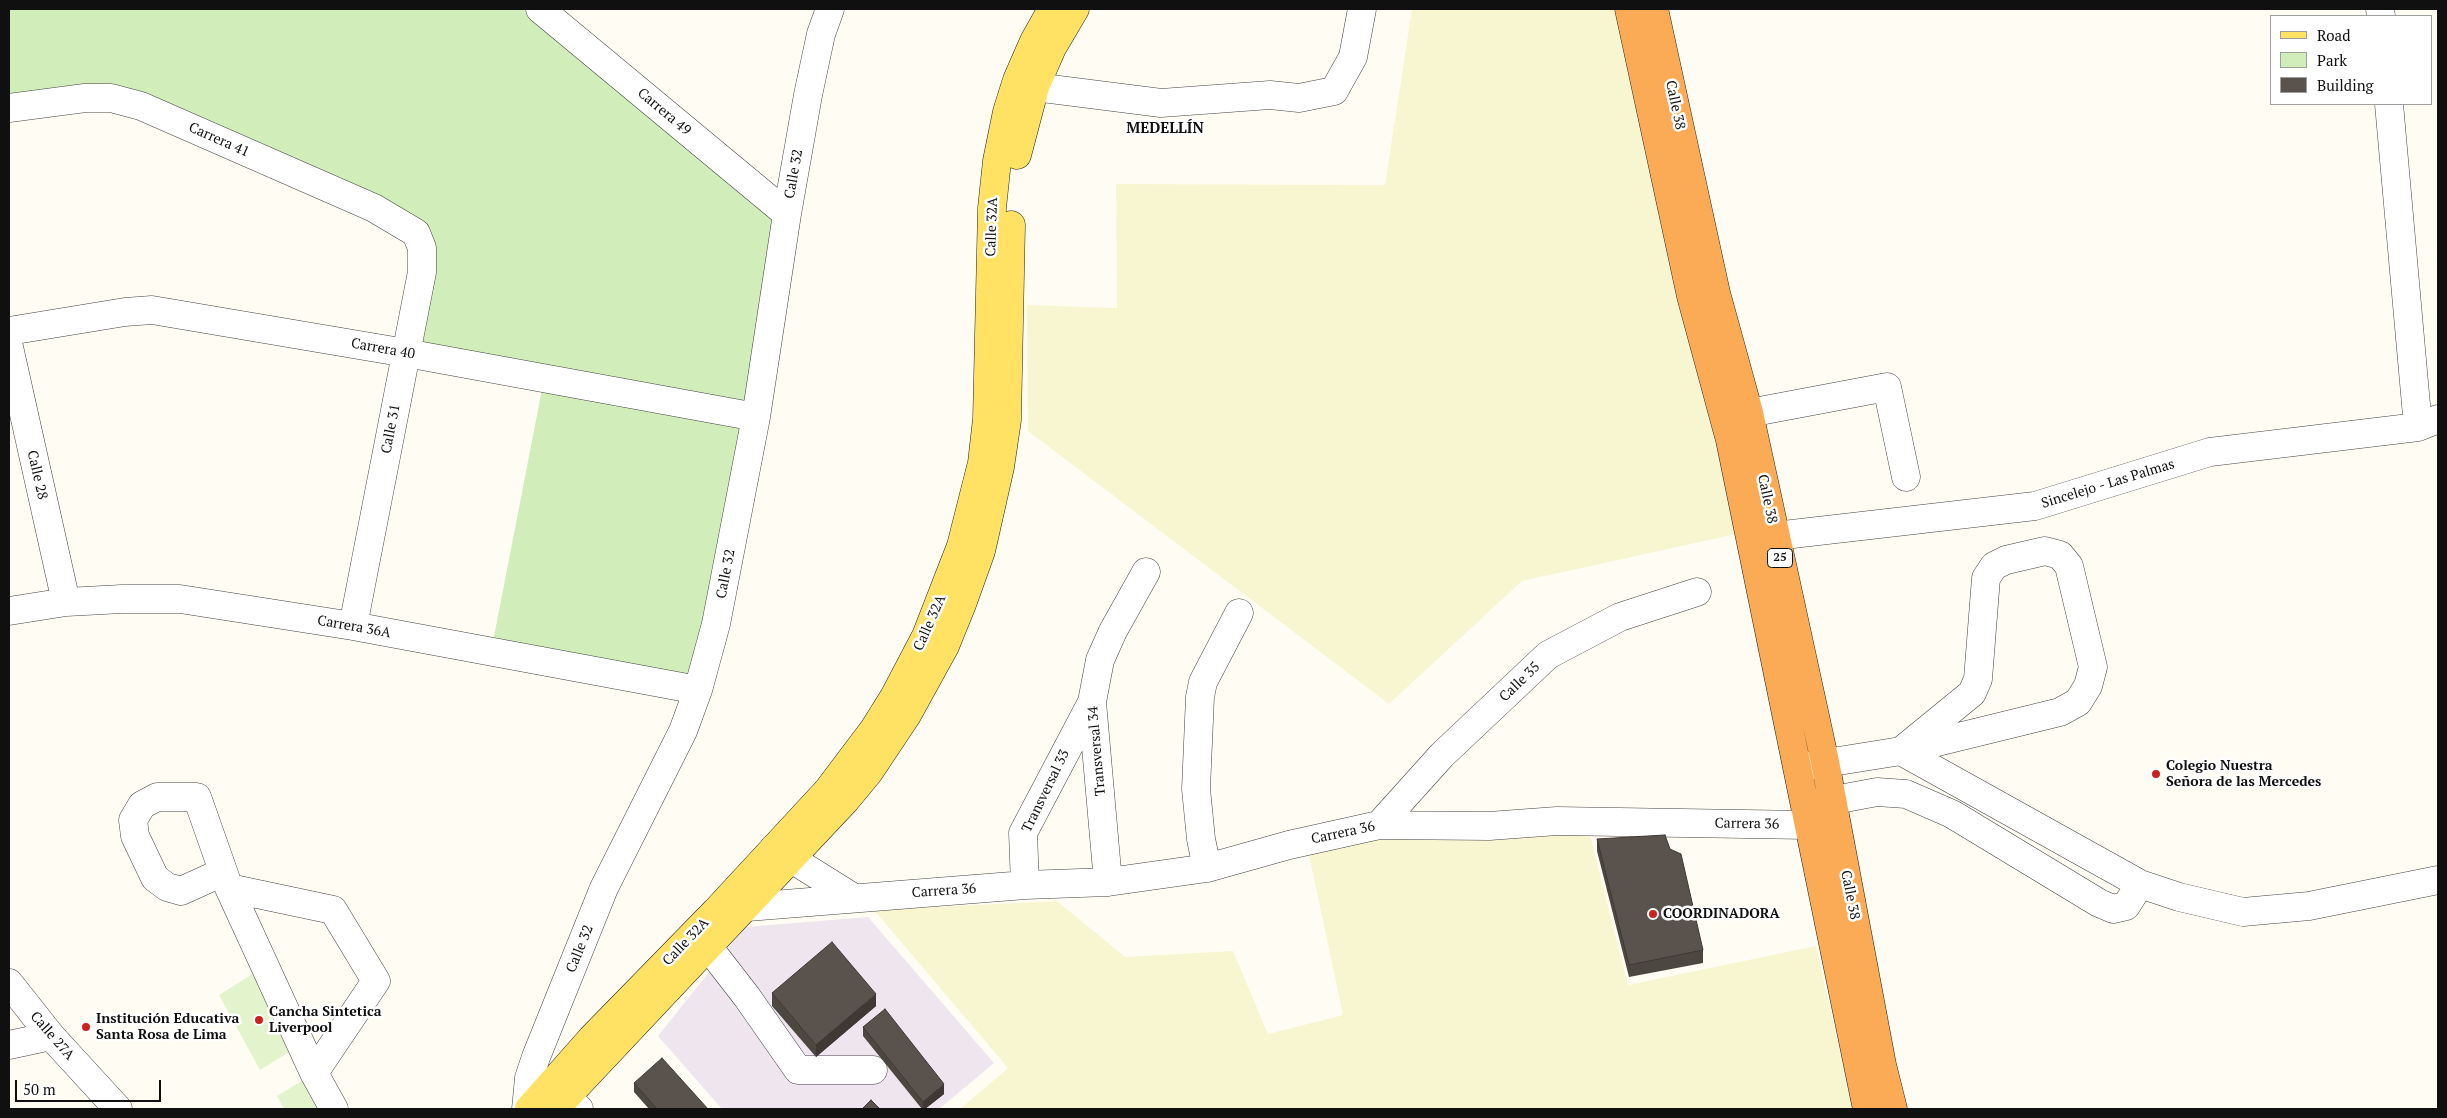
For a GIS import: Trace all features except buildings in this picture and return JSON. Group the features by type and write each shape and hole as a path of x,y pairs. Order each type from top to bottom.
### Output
{"highway":[{"name":"Calle 38","path":"1629,9 1691,296 1730,440 1867,1109"},
{"name":"Calle 38","path":"1654,9 1716,293 1749,413 1825,762 1882,1065 1893,1109"}],"main road":[{"name":"Calle 32A","path":"527,1109 591,1039 792,860 828,790 852,760 894,697 926,636 961,546 982,463 987,419 992,208 997,161 1007,112 1017,80 1034,41 1052,9"},
{"name":"Calle 32A","path":"567,1105 606,1055 846,801 869,772 907,715 945,646 981,551 1000,467 1007,420 1011,212 1016,165 1024,122 1035,87 1052,48 1075,9"},
{"path":"534,1109 555,1096 592,1061 606,1055"}],"street":[{"name":"Carrera 49","path":"540,9 787,214"},
{"name":"Calle 32","path":"527,1109 527,1086 536,1057 604,888 683,731 698,690 716,624 756,417 787,214 821,34 830,9"},
{"path":"1035,87 1161,103 1270,95 1299,98 1334,92 1353,57 1362,9"},
{"name":"Carrera 41","path":"9,108 85,98 111,98 141,106 374,208 416,233"},
{"path":"2389,105 2432,428"},
{"name":"Calle 31","path":"353,626 422,272 422,248 416,233"},
{"name":"Carrera 40","path":"9,331 125,312 152,310 406,353 756,417"},
{"name":"Calle 28","path":"9,347 66,602"},
{"path":"1749,413 1888,387 1906,476"},
{"name":"Sincelejo - Las Palmas","path":"1775,536 2035,506 2210,452 2432,428"},
{"path":"1797,768 1901,751 2060,712 2078,702 2088,686 2092,667 2070,566 2060,555 2045,551 2006,560 1994,566 1986,578 1978,679 1972,693 1901,751"},
{"name":"Transversal 34","path":"1108,882 1092,702 1100,660 1113,631 1146,572"},
{"name":"Calle 35","path":"1379,825 1442,755 1548,655 1620,617 1697,592"},
{"name":"Carrera 36A","path":"9,611 66,602 122,599 180,599 353,626 698,690"},
{"path":"1207,868 1201,839 1196,788 1200,697 1203,682 1239,613"},
{"path":"1972,693 1988,730"},
{"name":"Transversal 33","path":"1025,885 1023,833 1092,702"},
{"path":"1901,751 1906,794"},
{"path":"1901,751 2140,884 2179,897 2243,912 2309,906 2438,880"},
{"name":"Carrera 36","path":"747,907 1025,885 1108,882 1207,868 1289,845 1379,825 1489,826 1557,820 1806,816 1835,811 1877,792 1906,794 1952,814 2099,903 2113,909 2126,906 2140,884"},
{"path":"792,860 854,898"},
{"path":"792,860 813,889 805,902"},
{"path":"314,1073 376,981 333,910 226,880 314,1073 334,1109"},
{"path":"709,948 747,997 798,1070 873,1070"},
{"name":"Calle 27A","path":"9,983 51,1036 118,1109"},
{"path":"9,1045 51,1036"}],"shaded area":[{"path":"868,917 994,1063 939,1109 722,1109 658,1036 745,927"}],"green space":[{"path":"9,9 540,9 787,214 698,690 491,652 544,379 406,353 416,233 141,106 9,108"},
{"path":"1412,9 1619,9 1741,533 1522,581 1389,704 1028,431 1027,305 1117,308 1116,184 1385,185"},
{"path":"1589,831 1628,985 1816,946 1853,1109 960,1109 1008,1068 874,910 1057,901 1125,957 1233,951 1268,1034 1343,1015 1309,855 1383,838"},
{"name":"Cancha Sintetica Liverpool","path":"259,970 299,1046 260,1070 219,995"},
{"name":"Cancha Sintetica Liverpool","path":"313,1074 332,1109 284,1109 277,1096"}],"place":[{"name":"Colegio Nuestra Señora de las Mercedes","path":"2156,774"},
{"name":"COORDINADORA","path":"1653,914"},
{"name":"Cancha Sintetica Liverpool","path":"259,1020"},
{"name":"Institución Educativa Santa Rosa de Lima","path":"86,1027"}],"district":[{"name":"MEDELLÍN","path":"1165,129"}]}
